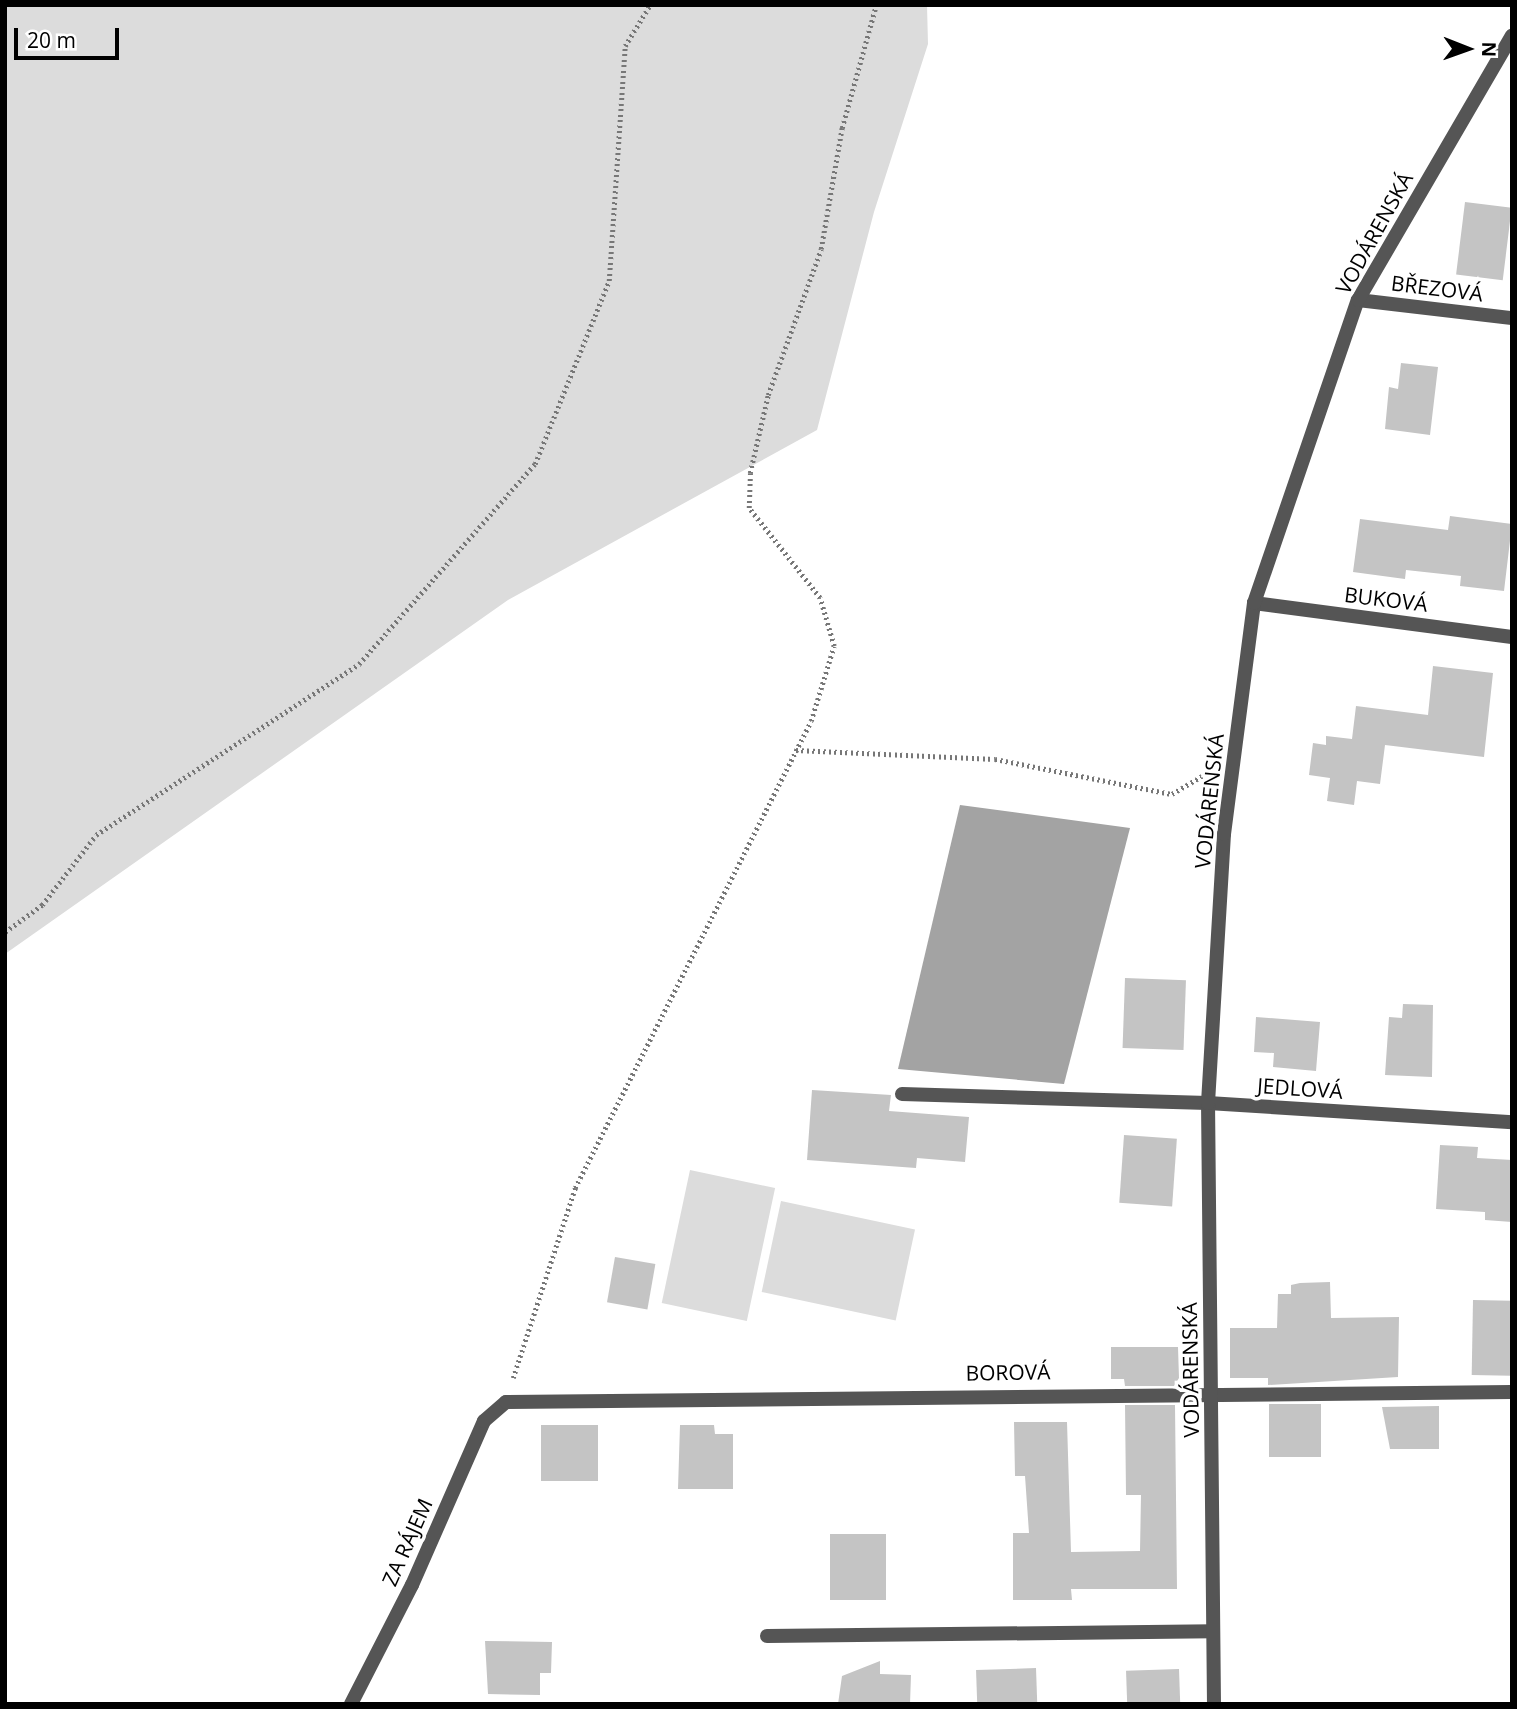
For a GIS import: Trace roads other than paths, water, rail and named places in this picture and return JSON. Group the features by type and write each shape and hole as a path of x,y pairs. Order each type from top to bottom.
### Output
{"street":[{"name":"VODÁRENSKÁ","path":"1214,1704 1208,1103 1234,757 1254,603 1358,300 1512,35"},
{"name":"BŘEZOVÁ","path":"1358,300 1512,318"},
{"name":"BUKOVÁ","path":"1254,603 1512,637"},
{"name":"JEDLOVÁ","path":"902,1094 1208,1103 1512,1122"},
{"name":"BOROVÁ","path":"506,1402 1211,1392 1512,1392"},
{"name":"ZA RÁJEM","path":"351,1704 412,1585 484,1421 506,1402"},
{"path":"767,1636 1213,1631"}]}
